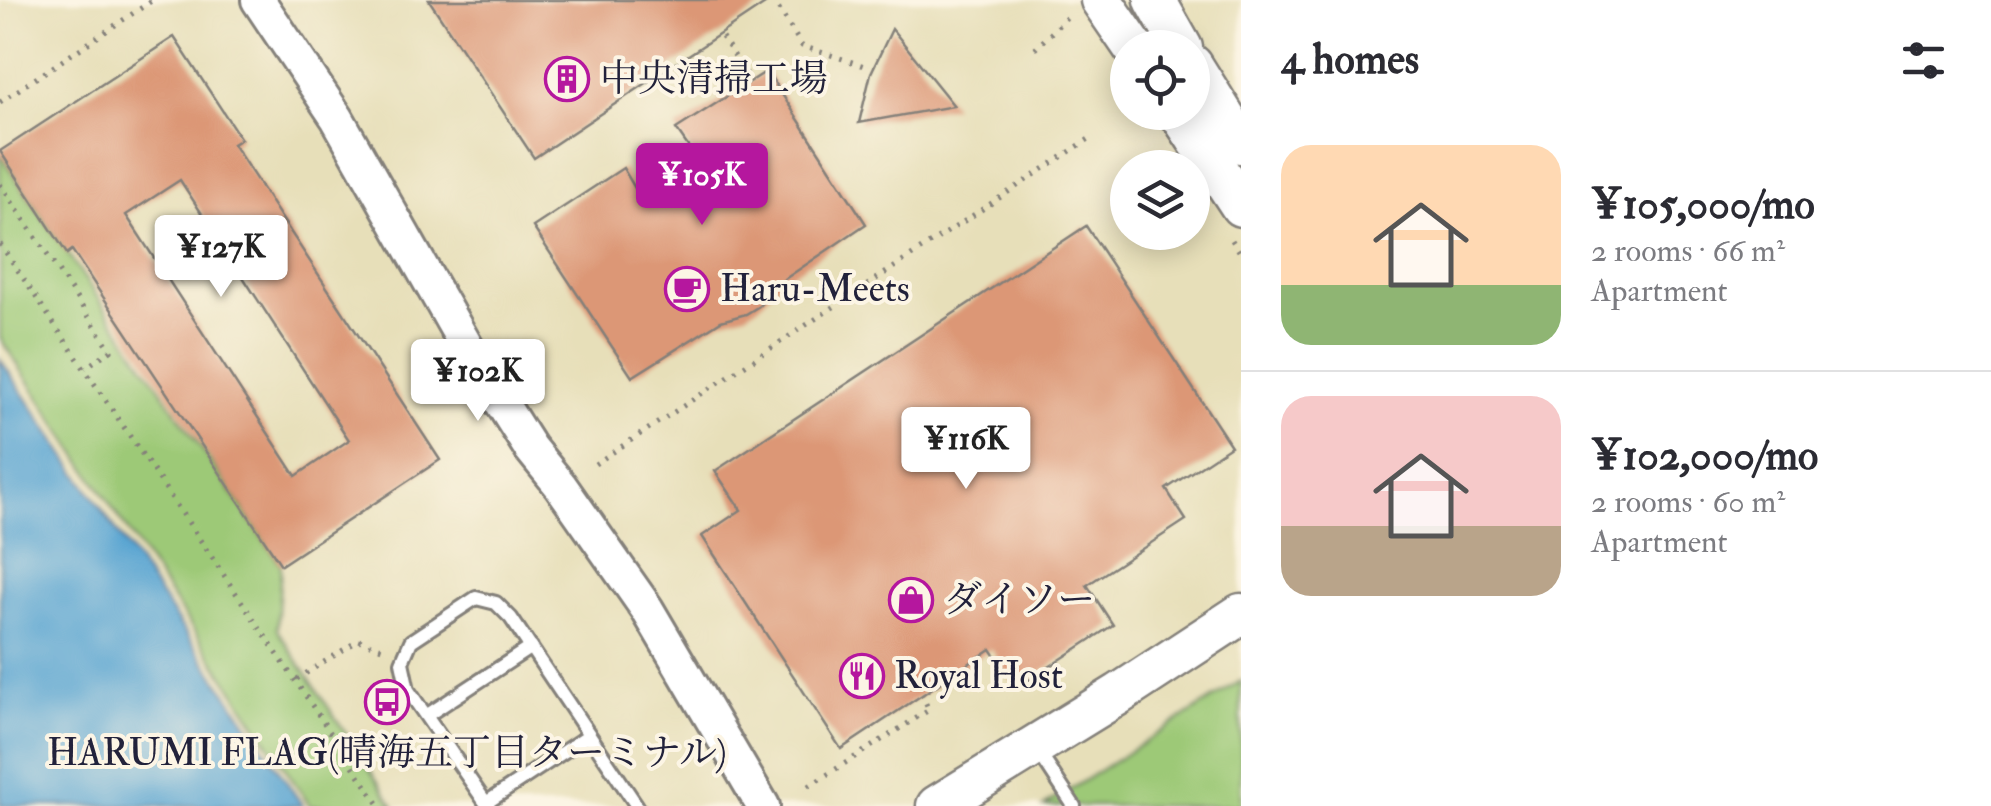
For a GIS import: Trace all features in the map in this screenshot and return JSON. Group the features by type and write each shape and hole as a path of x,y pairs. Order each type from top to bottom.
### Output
{"main road":[{"path":"1155,0 1172,30"},
{"path":"1086,6 1113,30"},
{"path":"1210,94 1241,143"},
{"path":"1191,130 1241,206"},
{"path":"937,806 1241,614"}],"street":[{"path":"258,0 336,118 492,388 530,448 560,484 647,609 762,806"}],"lane":[{"path":"590,735 487,804 408,690 402,662 411,641 476,598 496,603 531,647 590,735 637,806"},
{"path":"426,716 531,647"},
{"path":"1035,746 1074,806"}],"path":[{"path":"0,102 153,0"},
{"path":"774,0 802,46 868,67"},
{"path":"1035,49 1086,6"},
{"path":"722,37 750,78"},
{"path":"595,464 1092,136"},
{"path":"0,184 110,350 84,368"},
{"path":"0,244 380,806"},
{"path":"296,680 359,640 382,648"},
{"path":"809,786 929,710 922,695"}],"green space":[{"path":"0,155 281,565 277,630 394,806 310,806 0,338"},
{"path":"1241,681 1241,806 1044,806"}],"water":[{"path":"0,359 303,806 0,806"}],"building":[{"name":"中央清掃工場","path":"429,0 771,0 534,158"},
{"path":"892,29 954,106 859,123 871,73"},
{"path":"174,37 241,139 233,144 440,460 281,565 72,250 67,254 0,151","holes":["180,180 349,440 296,476 126,215"]},
{"path":"767,71 866,224 779,283 759,306 721,321 632,377 533,227 623,168 639,195 696,158 676,129"},
{"path":"1086,226 1231,446 1166,489 1186,520 1087,585 1113,625 1023,684 1019,678 1013,682 991,649 841,749 702,536 741,510 715,471"}],"place":[{"name":"中央清掃工場","path":"567,79"},
{"name":"Haru-Meets","path":"687,289"},
{"name":"ダイソー","path":"911,600"},
{"name":"Royal Host","path":"862,676"},
{"name":"HARUMI FLAG(晴海五丁目ターミナル)","path":"387,702"}]}
